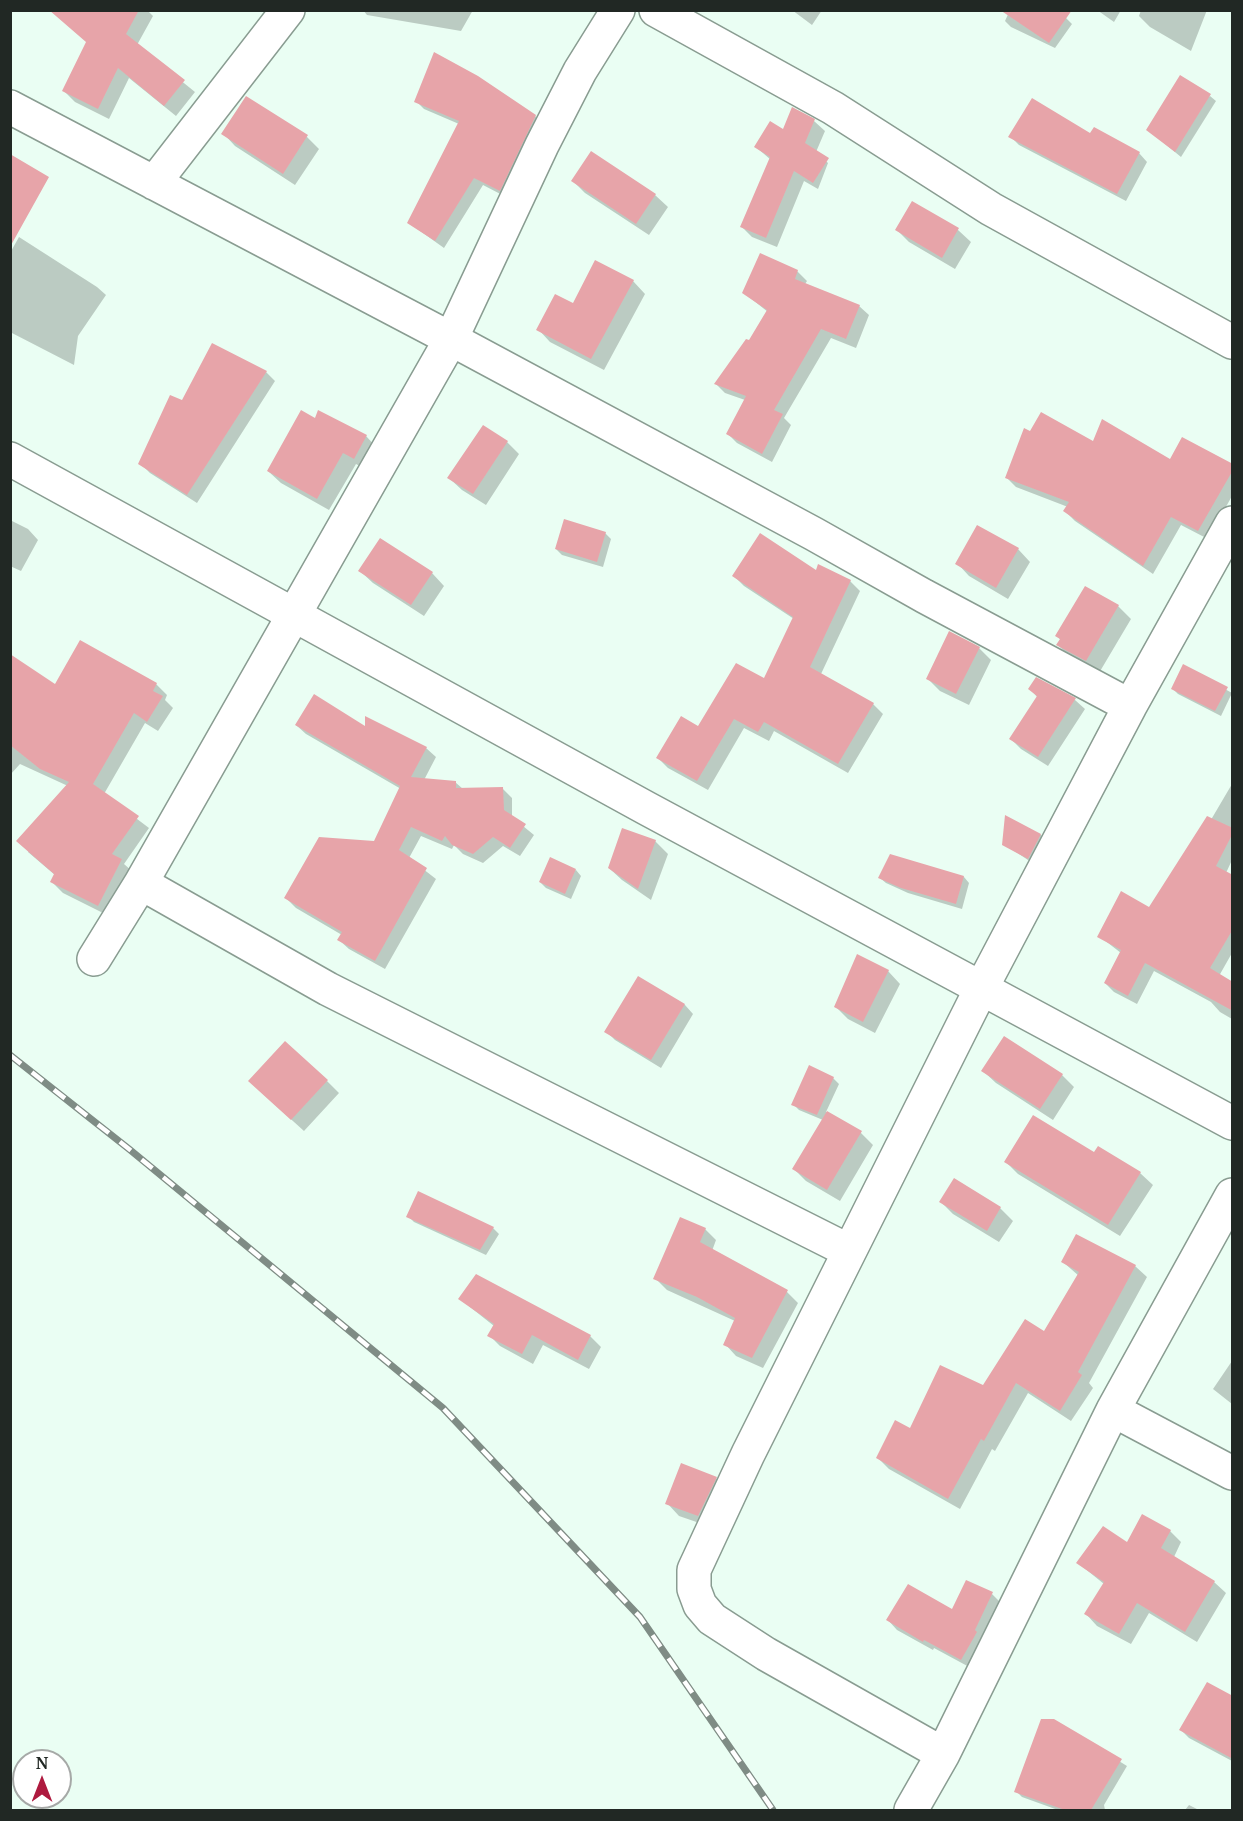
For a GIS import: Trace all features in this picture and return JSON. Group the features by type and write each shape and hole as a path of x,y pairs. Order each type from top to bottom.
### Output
{"street":[{"path":"154,183 288,10"},
{"path":"94,959 141,883 451,339 542,145 580,71 618,10"},
{"path":"656,10 832,108 991,209 1233,342"},
{"path":"10,107 451,339 803,528 924,597 1130,705"},
{"path":"10,459 292,615 1233,1122"},
{"path":"943,1754 757,1648 712,1619 700,1605 694,1589 694,1570 743,1464 982,987 1130,705 1233,523"},
{"path":"141,883 328,989 849,1251"},
{"path":"910,1810 943,1754 1113,1410 1233,1195"},
{"path":"1113,1410 1233,1473"}],"building":[{"path":"49,10 139,10 126,34 185,80 164,106 118,68 98,109 62,91 86,42"},
{"path":"1000,10 1072,10 1049,43"},
{"path":"434,52 478,76 536,115 500,191 474,178 435,241 407,223 459,121 414,102"},
{"path":"1180,75 1211,94 1175,152 1146,130"},
{"path":"246,96 308,135 283,174 221,134"},
{"path":"1032,98 1090,133 1094,127 1140,152 1117,194 1008,137"},
{"path":"792,107 815,119 805,143 829,158 813,183 794,171 766,238 740,227 770,157 754,147 770,121 783,129"},
{"path":"591,151 656,194 636,224 571,181"},
{"path":"10,154 49,177 10,247"},
{"path":"912,201 959,228 942,258 895,230"},
{"path":"760,253 798,270 795,279 860,305 846,339 821,329 774,410 783,414 762,454 726,434 746,396 714,384 746,339 749,340 767,310 742,293"},
{"path":"595,260 634,280 591,359 536,330 555,294 573,303"},
{"path":"212,343 267,371 187,495 138,464 170,395 182,400"},
{"path":"301,410 315,418 318,410 367,435 354,459 343,453 317,499 267,471"},
{"path":"1041,412 1093,441 1102,419 1170,459 1182,437 1233,464 1233,470 1198,531 1171,517 1143,566 1063,511 1069,502 1005,478 1024,428 1030,431"},
{"path":"483,425 508,441 473,494 447,478"},
{"path":"564,519 606,532 597,562 555,549"},
{"path":"977,525 1019,548 996,588 955,564"},
{"path":"760,533 816,570 818,564 851,580 810,667 874,703 838,764 764,722 758,732 734,719 697,781 656,758 681,716 698,726 736,663 764,678 793,617 732,576"},
{"path":"380,538 433,572 411,605 358,571"},
{"path":"1085,586 1119,605 1086,661 1056,645 1060,639 1055,636"},
{"path":"949,631 980,647 956,694 926,679"},
{"path":"80,640 157,683 153,691 163,696 147,722 134,713 93,784 139,816 112,854 122,859 98,906 50,882 54,874 16,841 69,782 40,769 10,745 10,654 55,684"},
{"path":"1183,664 1228,687 1215,711 1171,689"},
{"path":"1036,677 1076,698 1038,757 1009,739 1037,696 1028,689"},
{"path":"314,694 365,726 365,716 427,747 411,777 456,781 456,788 503,787 504,810 526,824 510,848 493,837 473,854 452,845 445,836 442,841 411,827 399,850 427,868 375,961 337,940 342,932 284,898 319,837 374,841 400,786 295,725"},
{"path":"1005,815 1041,834 1028,859 1002,845"},
{"path":"1207,816 1233,828 1233,833 1216,866 1233,875 1233,929 1210,968 1233,982 1233,1011 1145,963 1128,996 1104,983 1121,950 1097,937 1121,891 1149,907"},
{"path":"622,828 656,840 638,889 608,868"},
{"path":"890,854 964,876 956,904 901,888 878,878"},
{"path":"550,857 576,869 565,894 539,882"},
{"path":"857,954 889,970 863,1022 834,1007"},
{"path":"638,976 685,1004 651,1060 604,1032"},
{"path":"1004,1036 1063,1074 1040,1109 981,1071"},
{"path":"285,1041 328,1080 291,1120 248,1081"},
{"path":"809,1065 834,1077 817,1115 791,1105"},
{"path":"827,1111 862,1131 827,1190 792,1169"},
{"path":"1033,1115 1094,1152 1098,1146 1141,1172 1108,1225 1004,1162"},
{"path":"954,1178 1001,1207 987,1231 939,1202"},
{"path":"418,1191 494,1227 480,1250 406,1217"},
{"path":"680,1217 706,1228 700,1242 788,1290 752,1358 723,1345 735,1318 697,1297 653,1279"},
{"path":"1076,1234 1136,1265 1078,1372 1082,1375 1060,1411 1016,1383 984,1441 981,1439 948,1499 876,1458 895,1420 910,1428 940,1365 983,1385 1025,1319 1044,1331 1079,1272 1061,1262"},
{"path":"476,1274 591,1335 578,1360 532,1335 522,1354 487,1336 494,1324 458,1299"},
{"path":"681,1463 717,1477 698,1516 665,1504"},
{"path":"1142,1514 1171,1530 1161,1548 1215,1581 1185,1632 1137,1603 1119,1634 1084,1614 1104,1582 1076,1563 1103,1526 1127,1542"},
{"path":"966,1580 993,1592 975,1630 977,1632 961,1660 924,1640 923,1642 886,1620 908,1584 952,1609"},
{"path":"1207,1682 1233,1696 1233,1759 1179,1730"},
{"path":"1041,1719 1054,1719 1122,1759 1091,1810 1065,1810 1014,1792"}],"railway":[{"path":"10,1055 129,1149 443,1408 640,1617 773,1810"}]}
